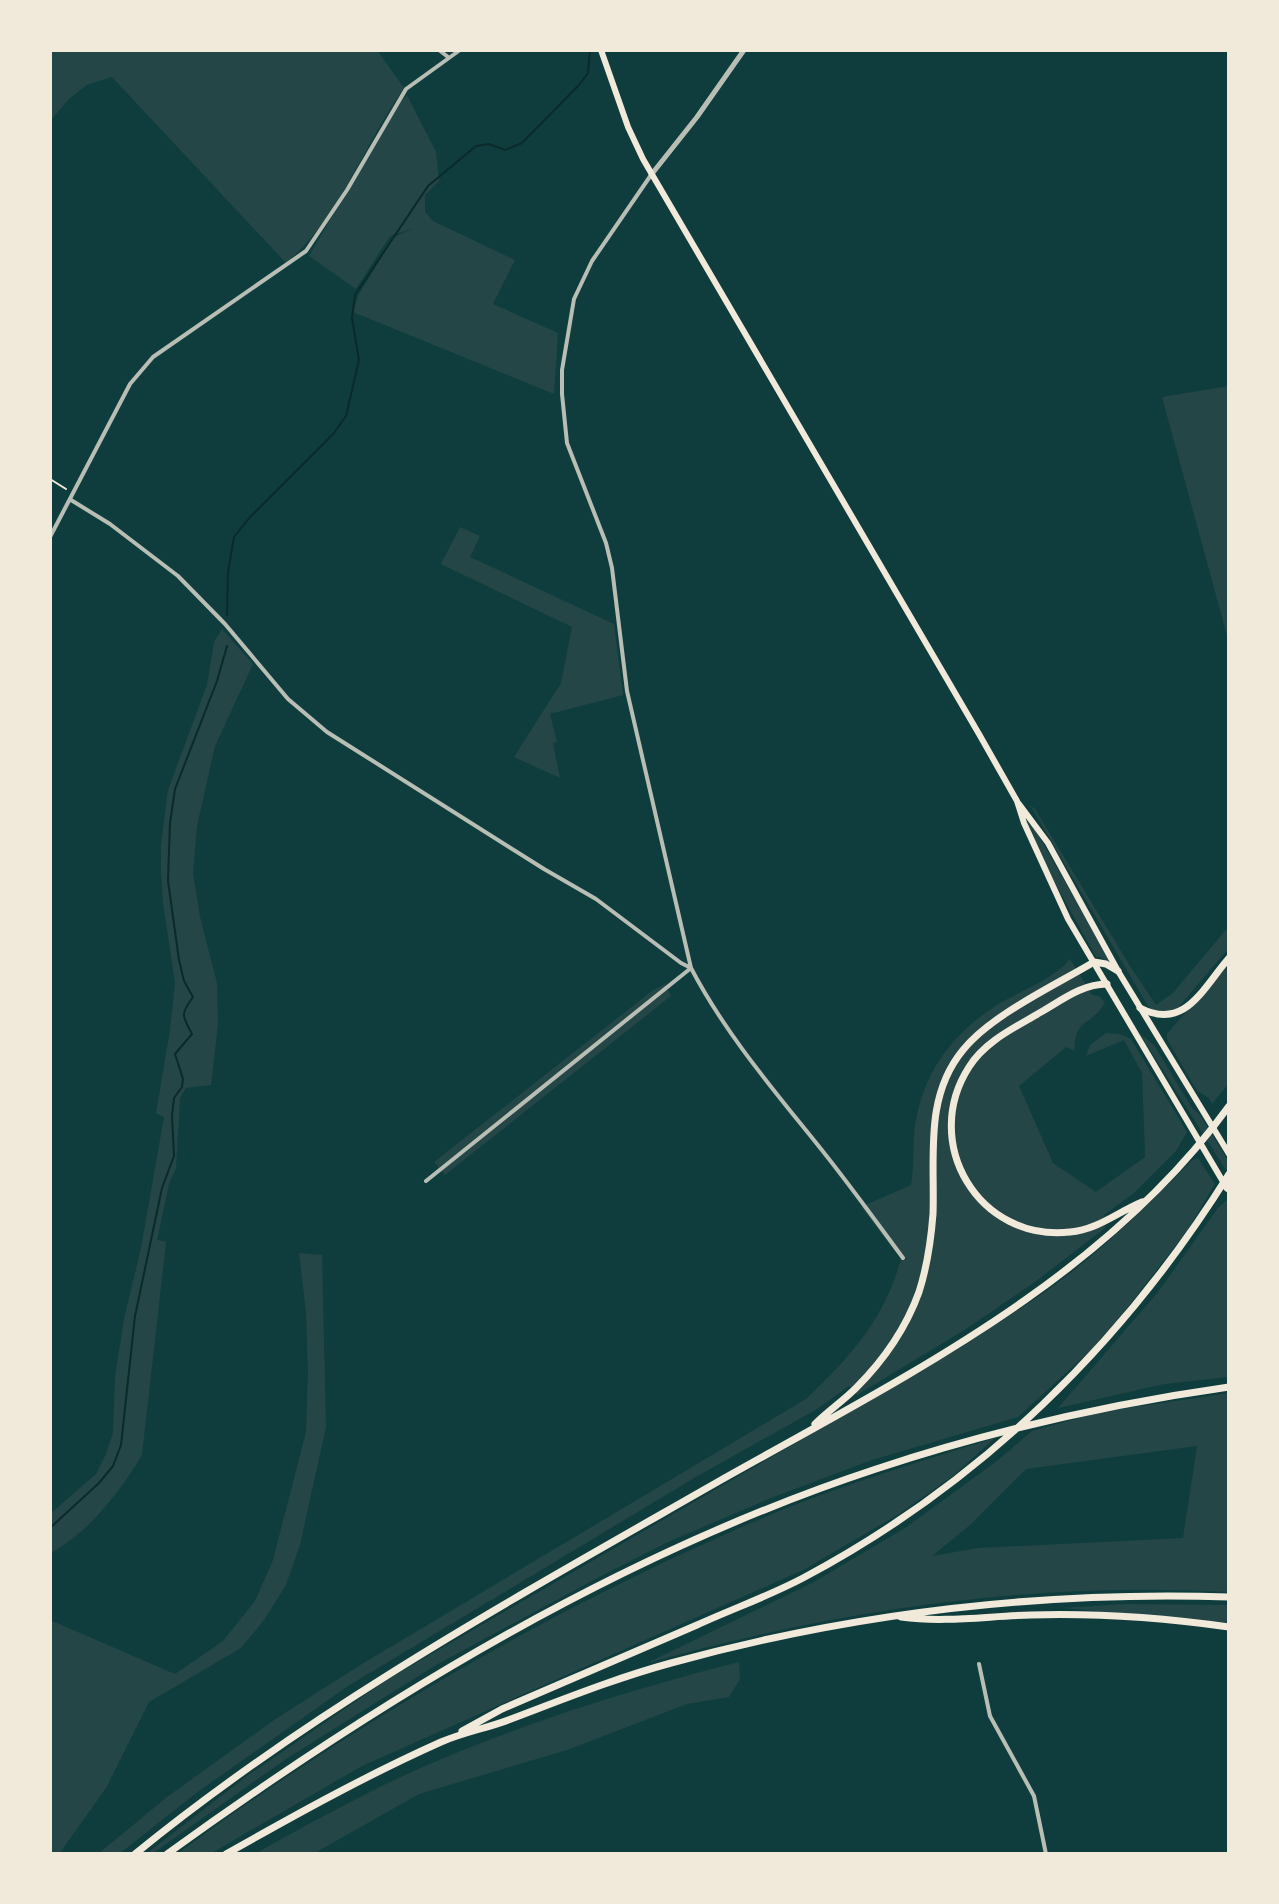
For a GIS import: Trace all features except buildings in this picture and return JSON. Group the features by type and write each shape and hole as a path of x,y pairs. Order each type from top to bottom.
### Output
{"highway":[{"path":"1140,1008 1163,1017 1182,1011 1229,958"},
{"path":"807,1431 873,1370 911,1312 929,1255 933,1215 933,1132 940,1090 961,1052 990,1024 1094,962 1118,971"},
{"path":"1107,984 1084,987 981,1051 969,1065 958,1087 951,1116 955,1158 964,1179 993,1211 1012,1224 1032,1231 1070,1232 1091,1228 1148,1200"},
{"path":"135,1854 252,1764 390,1672 894,1382 1024,1300 1107,1238 1148,1200 1191,1155 1227,1109"},
{"path":"226,1854 303,1810 502,1709 800,1579 891,1527 975,1465 1064,1386 1152,1286 1229,1174"},
{"path":"167,1854 293,1766 422,1684 567,1603 735,1522 873,1469 964,1442 1082,1412 1160,1396 1229,1387"},
{"path":"446,1740 669,1664 772,1638 891,1615 984,1604 1095,1597 1229,1597"},
{"path":"891,1615 926,1620 1084,1615 1229,1627"}],"main road":[{"path":"601,50 628,127 651,175 1017,801 1048,843 1118,971 1229,1154"},
{"path":"1017,801 1057,898 1228,1189"}],"street":[{"path":"439,50 448,57"},
{"path":"50,537 130,384 153,357 306,251 347,190 406,89 460,50"},
{"path":"744,50 592,261 574,299 562,370 567,443 606,543 612,568 627,691 691,968 748,1058 843,1176 903,1258"},
{"path":"73,497 178,576 225,624 288,699 327,732 596,899 691,968"},
{"path":"426,1181 691,968"},
{"path":"979,1664 990,1716 1034,1796 1046,1854"}],"path":[{"path":"50,479 73,497"}],"shaded area":[{"path":"50,50 377,50 404,88 337,203 305,245 286,263 112,77 87,85 70,98 50,121"},
{"path":"407,95 436,152 439,181 425,195 425,212 433,221 515,260 493,304 558,333 554,394 353,312 359,294 394,237 414,228 390,236 356,289 309,256 396,107"},
{"path":"1229,386 1229,643 1162,397"},
{"path":"460,527 480,536 470,557 614,624 623,695 550,714 557,742 553,743 560,778 514,757 561,683 572,627 441,564"},
{"path":"222,629 253,664 215,746 197,826 193,873 200,917 217,983 218,1024 211,1085 186,1088 180,1098 176,1168 169,1184 157,1240 166,1242 142,1455 90,1523 50,1553 50,1514 96,1474 113,1433 115,1377 124,1319 141,1248 164,1117 156,1113 175,982 161,870 168,790 207,685 214,642"},
{"path":"1030,805 1156,1005 1173,993 1229,926 1229,948 1176,1010 1156,1013 1148,1006"},
{"path":"1022,810 1113,966 1096,957 1049,872"},
{"path":"1070,959 1092,995 1099,996 1105,1002 1080,1027 1075,1051 1066,1047 1019,1086 1053,1163 1096,1192 1145,1157 1142,1073 1124,1040 1086,1056 1090,1045 1106,1033 1131,1039 1187,1132 1176,1151 1135,1192 1104,1215 1105,1228 1035,1282 966,1329 857,1395 849,1386 817,1409 696,1477 348,1686 199,1791 119,1854 98,1854 167,1797 274,1720 357,1667 806,1399 864,1336 894,1281 901,1259 861,1207 911,1185 917,1114 931,1075 941,1058 984,1014 1048,977"},
{"path":"1229,962 1229,1083 1212,1104 1209,1098 1197,1091 1167,1034"},
{"path":"665,984 671,996 445,1175 434,1162 652,991"},
{"path":"1140,1034 1154,1045 1192,1108 1200,1115 1229,1162 1229,1175"},
{"path":"1198,1158 1215,1184 1187,1231 1103,1339 1018,1417 872,1460 771,1498 668,1542 436,1665 286,1759 152,1854 146,1854 247,1776 390,1678 965,1345 1027,1304 1104,1245 1191,1161"},
{"path":"1227,1200 1229,1377 1164,1384 1058,1408 1158,1292 1218,1208"},
{"path":"299,1253 322,1255 326,1427 300,1545 286,1585 264,1620 241,1648 149,1702 106,1788 59,1854 50,1854 50,1620 175,1674 223,1641 255,1601 273,1560 306,1432 306,1312"},
{"path":"1229,1393 1229,1592 1081,1591 934,1604 789,1628 645,1664 812,1583 905,1528 997,1461 1032,1431 1101,1412","holes":["1197,1446 1183,1538 978,1548 932,1556 970,1525 1026,1469"]},
{"path":"995,1438 954,1475 899,1514 803,1570 362,1766 210,1854 177,1854 392,1709 543,1623 698,1547 803,1501"},
{"path":"1124,1604 1229,1605 1229,1623 1063,1608"},
{"path":"739,1662 740,1679 729,1697 687,1704 567,1750 419,1794 313,1854 255,1854 386,1784 446,1757 528,1725"}],"waterway":[{"path":"227,615 228,572 234,537 334,433 346,416 359,360 352,318 355,295 428,186 476,146 489,144 505,150 522,143 588,73 590,50"},
{"path":"50,1528 99,1483 113,1466 121,1445 135,1316 162,1188 174,1156 174,1098 182,1087 183,1079 175,1054 192,1034 184,1015 193,997 184,981 179,960 168,881 170,823 175,789 217,681 227,646"}]}
